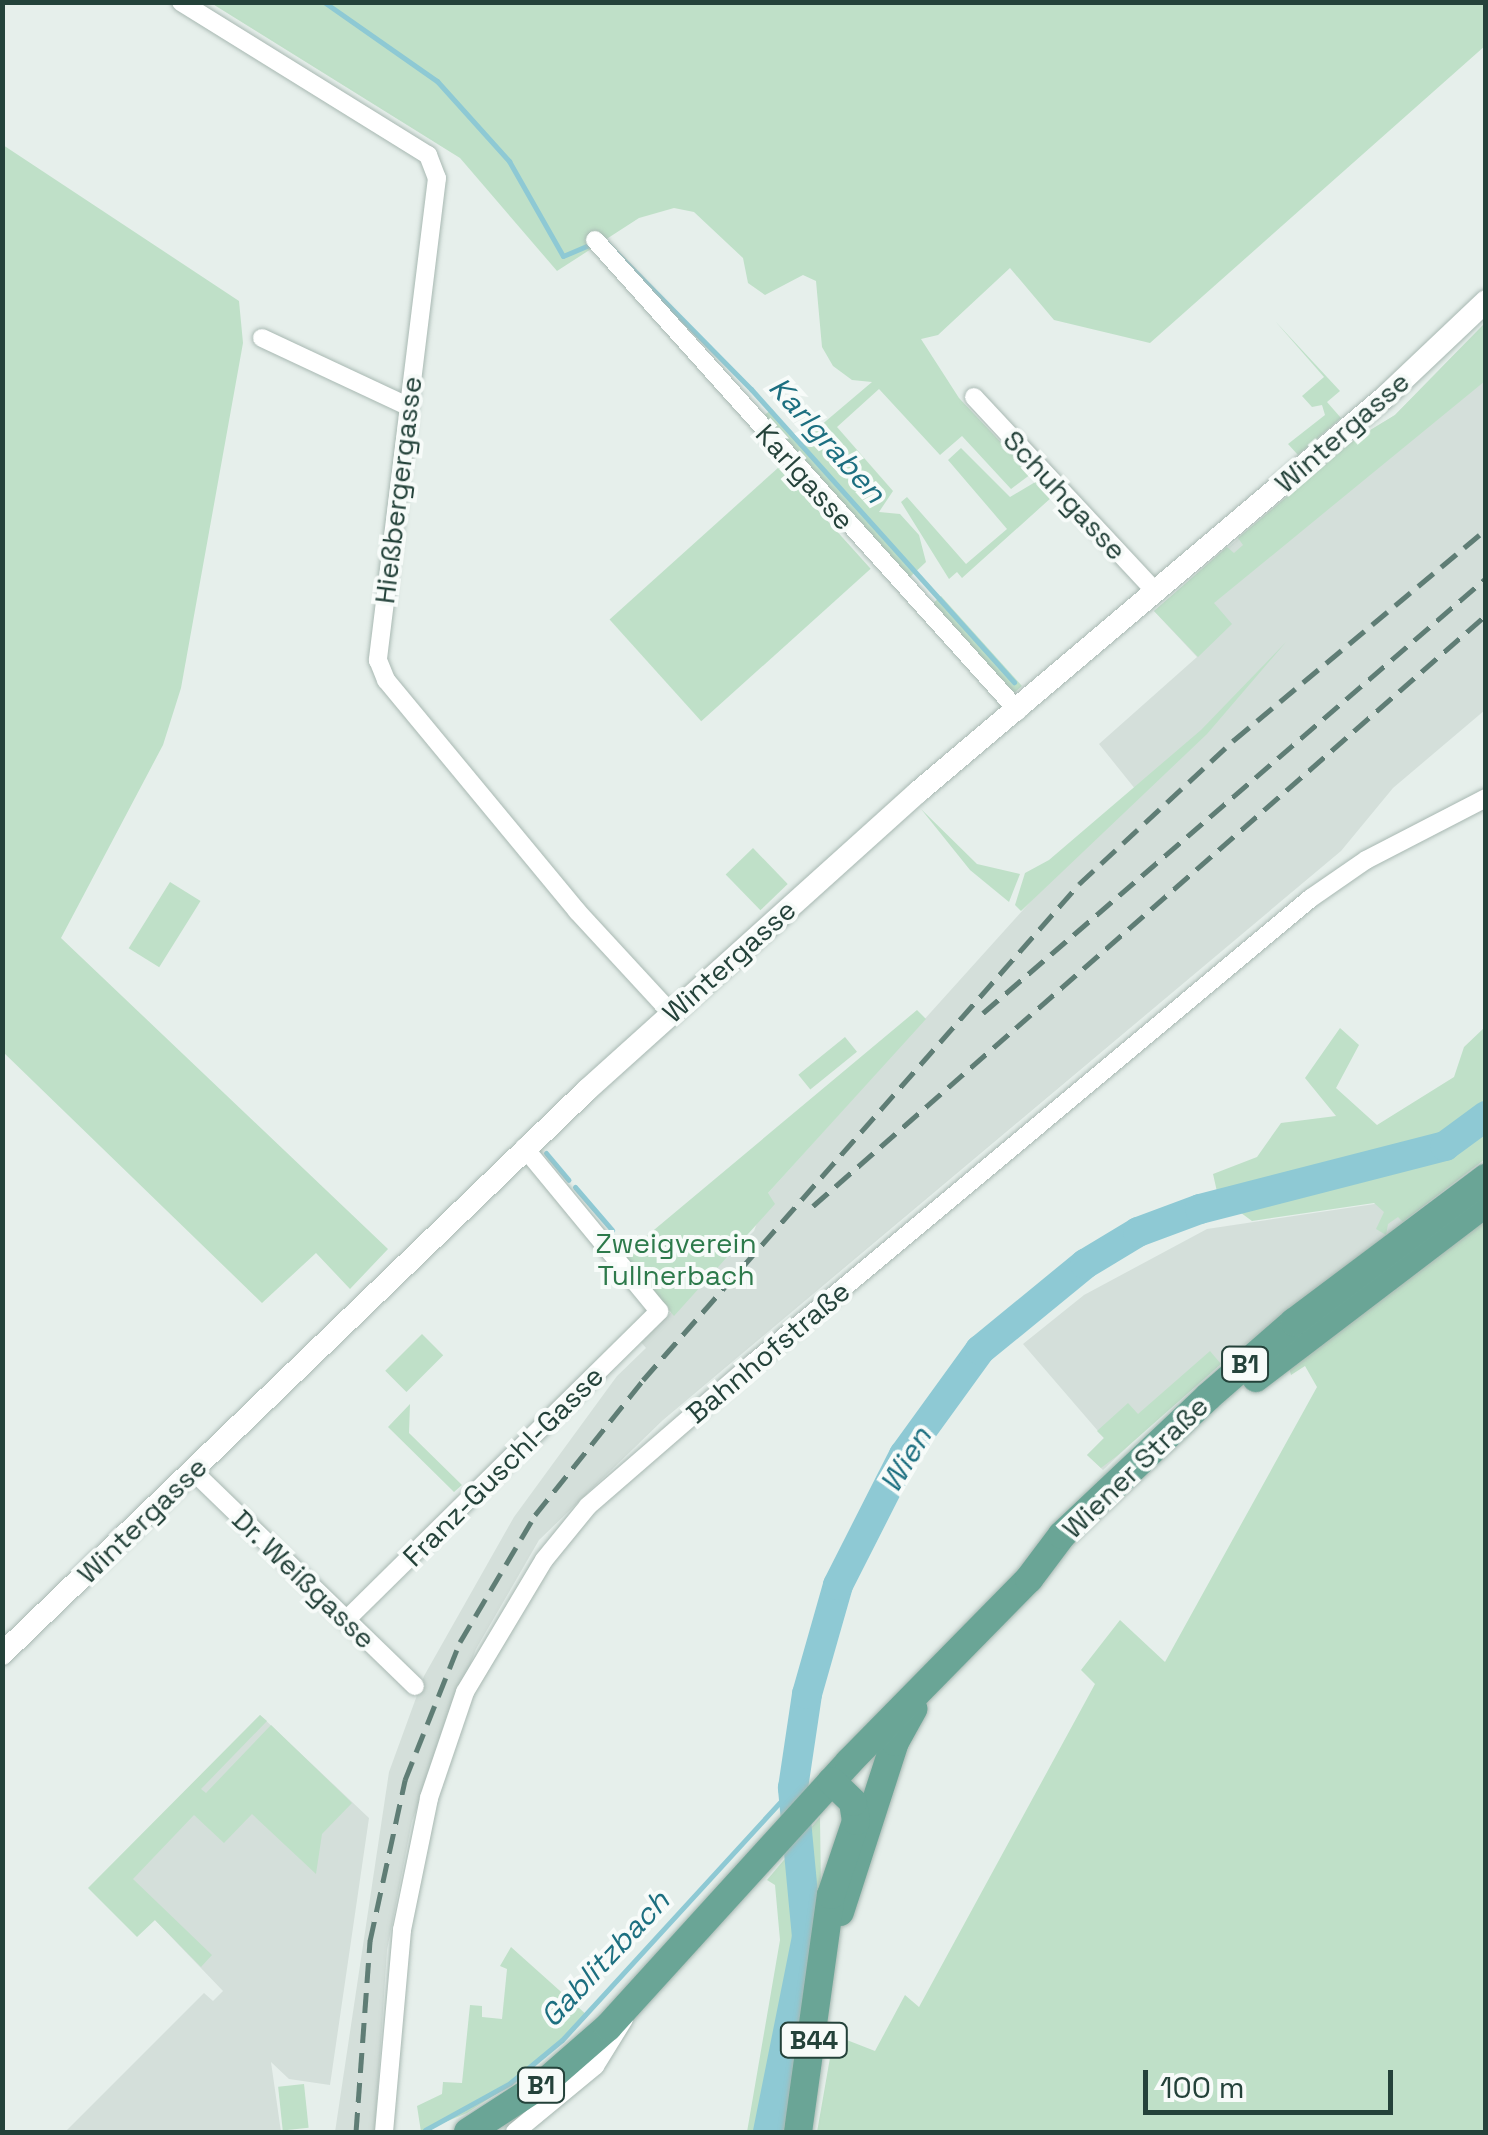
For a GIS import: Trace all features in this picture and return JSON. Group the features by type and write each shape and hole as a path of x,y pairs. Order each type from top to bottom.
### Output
{"main road":[{"name":"Wiener Straße","path":"1029,1579 1062,1535 1272,1340 1486,1178"},
{"name":"Wiener Straße","path":"468,2132 545,2082 630,2004 833,1779 1029,1579 1272,1364 1486,1203"},
{"path":"878,1806 895,1742 938,1670"},
{"path":"833,1779 873,1787 878,1806"},
{"name":"B44","path":"798,2132 828,1947 834,1879 857,1813 833,1779"},
{"name":"B44","path":"828,1947 878,1806"}],"street":[{"name":"Hießbergergasse","path":"181,2 428,155 437,178 378,660 386,680 584,919 671,1013"},
{"name":"Karlgasse","path":"594,240 1018,711"},
{"name":"Wintergasse","path":"2,1654 524,1147 671,1013 1385,398 1486,302"},
{"path":"262,338 408,406"},
{"name":"Schuhgasse","path":"974,397 1156,592"},
{"name":"Bahnhofstraße","path":"384,2132 402,1930 429,1798 465,1692 544,1560 588,1506 1311,898 1366,860 1486,798"},
{"name":"Franz-Guschl-Gasse","path":"346,1620 659,1311 524,1147"},
{"name":"Dr. Weißgasse","path":"194,1471 416,1686"},
{"name":"Wiener Straße","path":"515,2132 595,2066 614,2043 630,2004"}],"shaded area":[{"path":"1485,323 1485,710 1393,788 1341,851 663,1420 539,1540 476,1649 412,1821 387,1950 375,2132 335,2132 389,1772 424,1676 514,1517 617,1376 646,1348 641,1342 754,1231 768,1193 1049,881 1140,795 1099,744 1197,657 1154,611 1354,440 1395,415"},
{"path":"1388,1202 1403,1222 1188,1389 1103,1470 1087,1455 1104,1438 1023,1344 1084,1295 1207,1229"},
{"path":"260,1715 369,1818 330,2085 289,2079 271,2062 281,2132 65,2132 204,1993 213,2001 223,1991 107,1870"}],"green space":[{"path":"1485,2 1486,45 1150,343 1054,320 1010,268 938,335 921,339 959,398 1031,474 1011,489 962,436 940,455 879,389 837,427 893,491 879,512 900,514 919,535 926,562 909,578 762,417 772,409 800,443 872,382 852,380 833,366 822,347 816,281 803,275 765,295 748,283 743,258 694,212 674,208 639,218 557,271 460,158 211,3"},
{"path":"3,145 239,301 243,343 181,688 163,745 61,938 388,1249 350,1289 316,1253 262,1303 3,1052"},
{"path":"1275,321 1340,391 1327,402 1341,418 1298,455 1288,444 1325,415 1322,405 1312,407 1302,396 1324,377"},
{"path":"1485,323 1485,381 1214,603 1232,624 1198,657 1154,611 1227,547 1234,553 1243,545 1238,538 1354,440 1395,415"},
{"path":"961,448 1010,497 1037,481 1052,497 962,578 957,572 949,579 901,502 907,497 966,564 1007,529 948,460"},
{"path":"779,467 871,569 701,721 610,620"},
{"path":"941,596 1022,686 1012,695 931,605"},
{"path":"1286,642 1207,734 1021,911 1015,905 1025,873 1049,860 1201,730"},
{"path":"921,809 977,864 1020,874 1009,902 970,870"},
{"path":"753,848 788,884 760,910 726,874"},
{"path":"170,882 201,901 159,967 129,948"},
{"name":"Zweigverein Tullnerbach","path":"917,1010 926,1019 768,1193 775,1204 674,1316 624,1255"},
{"path":"1485,1027 1485,1159 1403,1222 1398,1217 1388,1224 1386,1235 1376,1229 1384,1212 1374,1203 1252,1221 1218,1196 1213,1174 1257,1157 1281,1123 1336,1116 1305,1078 1340,1028 1359,1045 1336,1088 1377,1125 1454,1077 1464,1047"},
{"path":"845,1037 857,1052 810,1090 798,1075"},
{"path":"1485,1213 1485,2132 817,2132 834,2035 875,2051 905,1995 919,2007 1095,1684 1081,1670 1120,1620 1165,1662 1317,1387 1305,1366 1291,1375 1289,1368"},
{"path":"422,1334 443,1355 406,1392 385,1371"},
{"path":"1210,1351 1221,1364 1118,1455 1101,1468 1087,1455 1104,1438 1097,1431 1128,1403 1138,1414"},
{"path":"410,1404 409,1433 462,1485 454,1492 388,1427"},
{"path":"260,1715 267,1721 201,1789 206,1793 271,1725 352,1803 322,1834 316,1874 252,1814 224,1843 194,1815 133,1879 212,1955 201,1967 155,1920 137,1937 88,1888"},
{"path":"820,1817 821,1892 813,1901 814,1938 783,2132 747,2132 780,1940 775,1885 767,1880"},
{"path":"511,1947 588,2016 528,2073 467,2113 421,2132 417,2106 442,2094 443,2082 462,2083 470,2005 482,2006 482,2017 502,2019 507,1969 500,1966"},
{"path":"304,2084 309,2128 283,2130 278,2087"}],"waterway":[{"name":"Karlgraben","path":"324,2 437,81 509,161 563,256 591,244"},
{"name":"Karlgraben","path":"603,239 751,389 1014,682"},
{"name":"Wien","path":"768,2132 807,1937 793,1788 807,1694 838,1585 904,1455 980,1350 1085,1264 1138,1232 1200,1209 1445,1146 1486,1116"},
{"path":"546,1153 569,1180"},
{"path":"575,1187 612,1230"},
{"path":"619,1238 622,1242"},
{"name":"Gablitzbach","path":"425,2130 510,2083 562,2040 793,1788"}],"railway":[{"path":"356,2132 370,1941 405,1780 460,1642 535,1515 643,1380 1079,884 1234,740 1486,529"},
{"path":"983,1013 1486,578"},
{"path":"813,1206 1486,615"}]}
